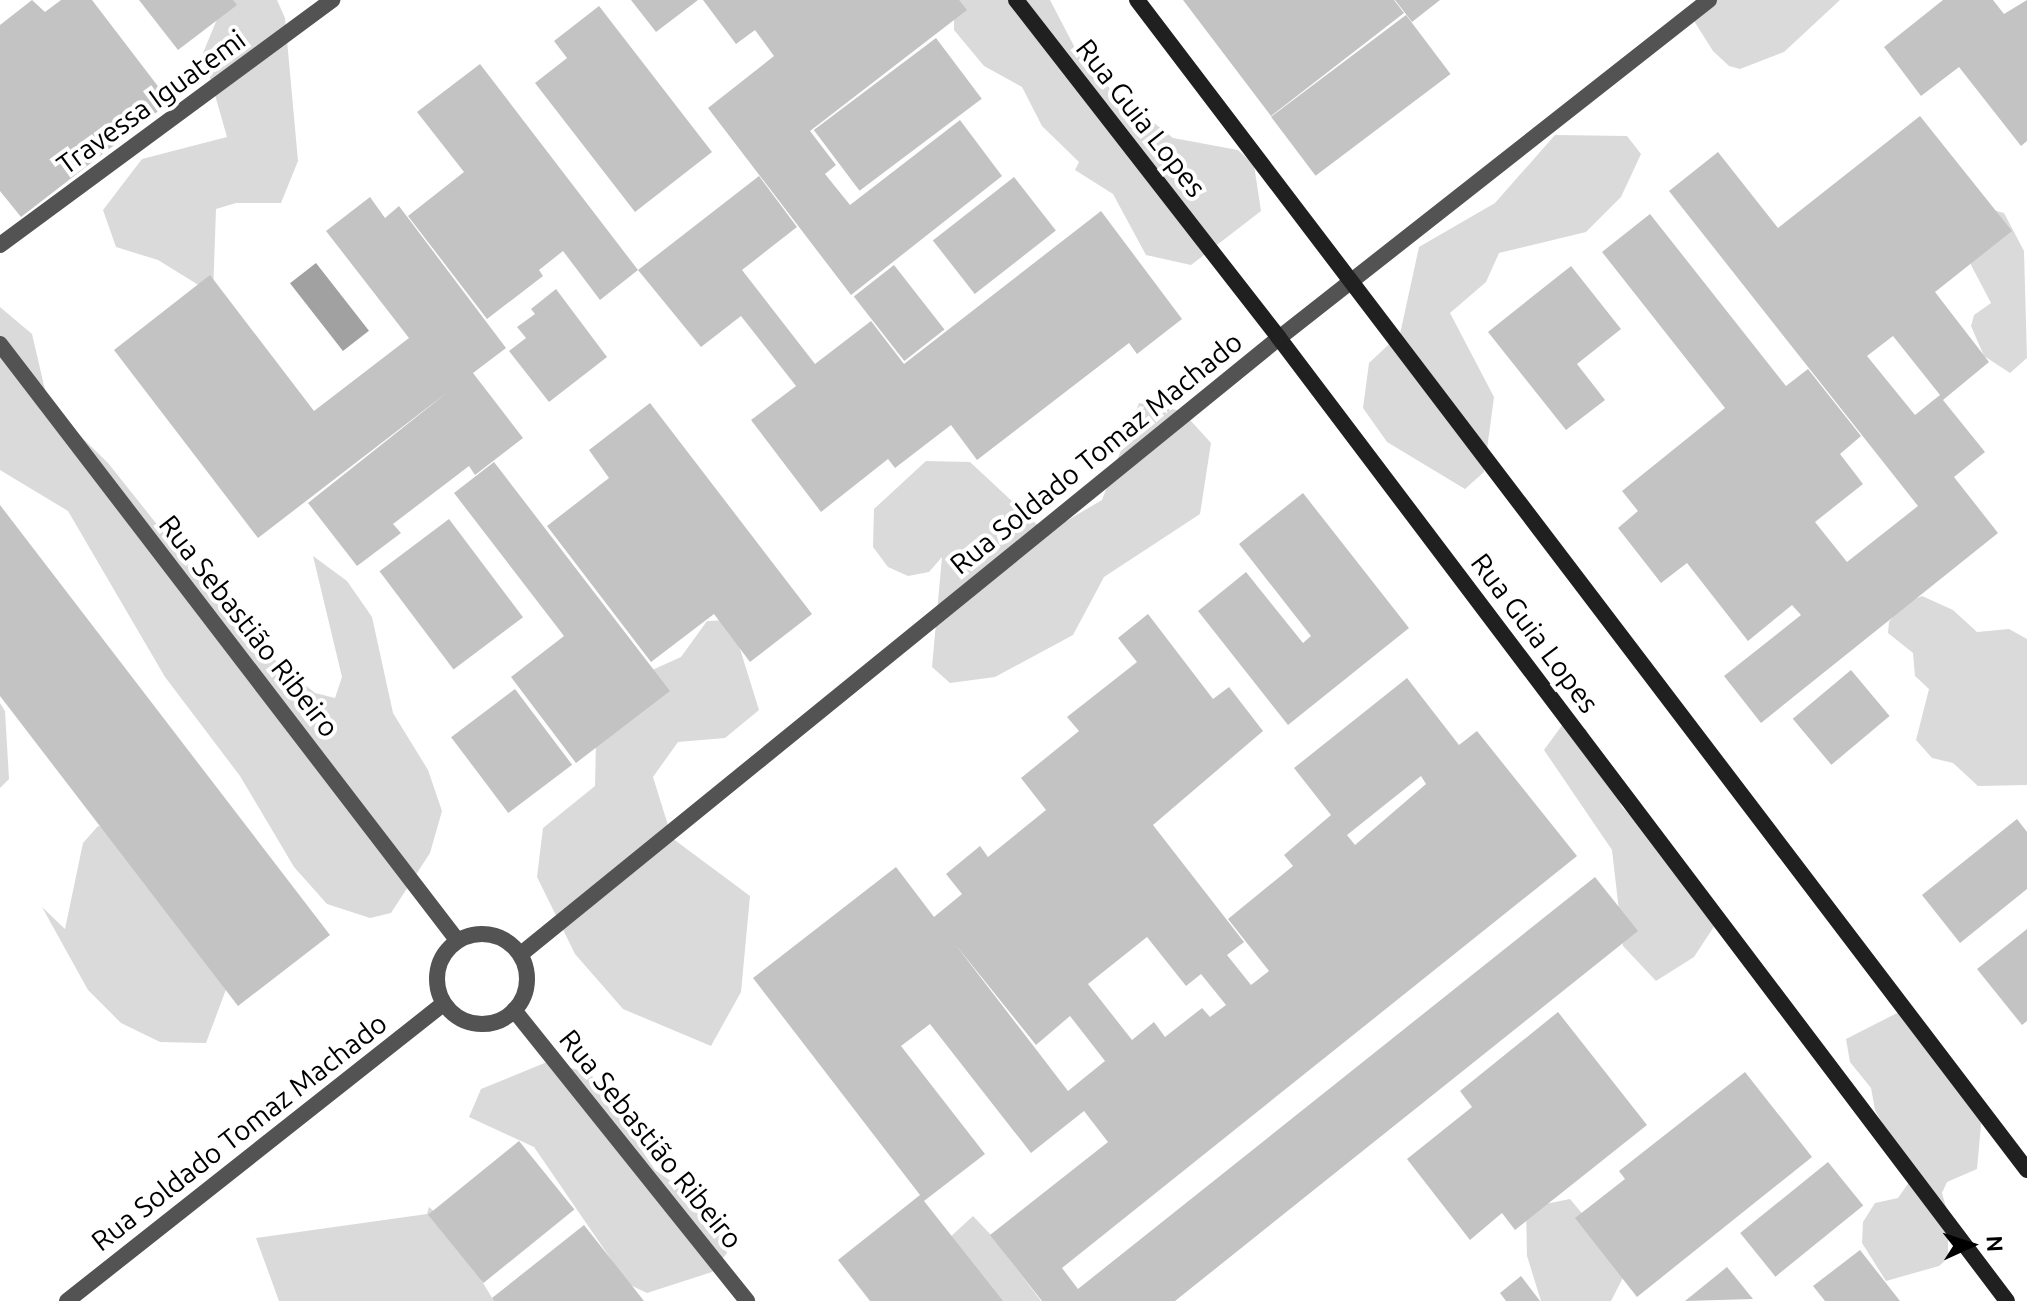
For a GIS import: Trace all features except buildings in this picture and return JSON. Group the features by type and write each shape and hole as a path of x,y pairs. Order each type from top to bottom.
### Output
{"main road":[{"name":"Rua Guia Lopes","path":"1016,0 1279,338 2007,1301"},
{"path":"1137,0 2027,1170"}],"street":[{"name":"Travessa Iguatemi","path":"0,245 332,0"},
{"name":"Rua Soldado Tomaz Machado","path":"521,954 1279,338 1709,0"},
{"name":"Rua Sebastião Ribeiro","path":"0,344 457,940"},
{"path":"480,933 504,938 521,954 528,978 514,1010 483,1026 461,1020 443,1004 436,981 441,957 457,940 480,933"},
{"name":"Rua Soldado Tomaz Machado","path":"67,1301 443,1004"},
{"name":"Rua Sebastião Ribeiro","path":"514,1010 747,1301"}],"shaded area":[{"path":"225,0 277,0 285,18 298,161 281,203 236,203 216,209 213,294 158,260 116,247 103,210 142,159 227,137 203,53"},
{"path":"954,0 1050,0 1086,69 1173,138 1238,150 1254,165 1261,211 1191,265 1146,255 1113,194 1075,170 1079,162 1042,126 1022,87 984,66 954,30"},
{"path":"1707,0 1840,0 1784,52 1740,69 1729,66 1713,51 1694,21"},
{"path":"1555,135 1627,136 1641,154 1621,197 1586,232 1499,253 1486,282 1450,313 1494,397 1484,472 1465,489 1387,442 1363,408 1369,363 1400,334 1419,247 1495,203"},
{"path":"1993,210 2004,213 2024,251 2027,358 2010,373 1984,356 1971,326 1974,315 1991,303 1971,265 1970,245"},
{"path":"316,263 369,331 343,351 290,283"},
{"path":"0,307 32,334 46,394 56,412 108,463 246,636 315,693 335,698 342,677 313,556 347,581 372,617 393,713 428,770 442,811 430,853 391,913 370,918 327,904 294,867 240,776 165,677 68,511 0,470"},
{"path":"1139,403 1182,411 1211,443 1200,514 1104,577 1073,635 995,677 950,683 932,667 942,557 929,572 908,576 888,567 873,547 874,509 926,461 970,462 1046,533 1102,500"},
{"path":"1922,596 1953,610 1977,632 2009,629 2027,639 2027,785 1978,786 1953,763 1932,758 1916,740 1929,689 1915,676 1913,653 1888,633 1889,622 1902,604"},
{"path":"731,620 759,710 725,738 678,742 653,777 672,838 750,896 741,992 711,1046 623,1009 575,954 537,877 543,828 595,786 597,695 681,657 707,621"},
{"path":"0,703 5,711 9,779 0,788"},
{"path":"1563,724 1586,729 1622,807 1715,902 1715,925 1694,957 1656,981 1623,946 1612,850 1544,750"},
{"path":"98,826 147,835 240,952 206,1043 160,1042 121,1023 88,990 42,907 65,929 83,843"},
{"path":"1901,1011 1980,1115 1981,1125 1977,1169 1947,1182 1942,1193 1948,1214 1948,1258 1939,1266 1886,1281 1862,1243 1863,1222 1875,1203 1898,1198 1912,1178 1875,1110 1871,1088 1850,1062 1846,1039"},
{"path":"547,1062 590,1073 655,1170 713,1210 727,1253 712,1272 647,1293 628,1284 534,1147 469,1117 481,1089"},
{"path":"1570,1199 1628,1268 1611,1301 1541,1301 1527,1256 1526,1208"},
{"path":"429,1207 446,1222 494,1301 279,1301 256,1238 427,1214"},
{"path":"973,1216 1041,1301 979,1301 947,1240"}]}
